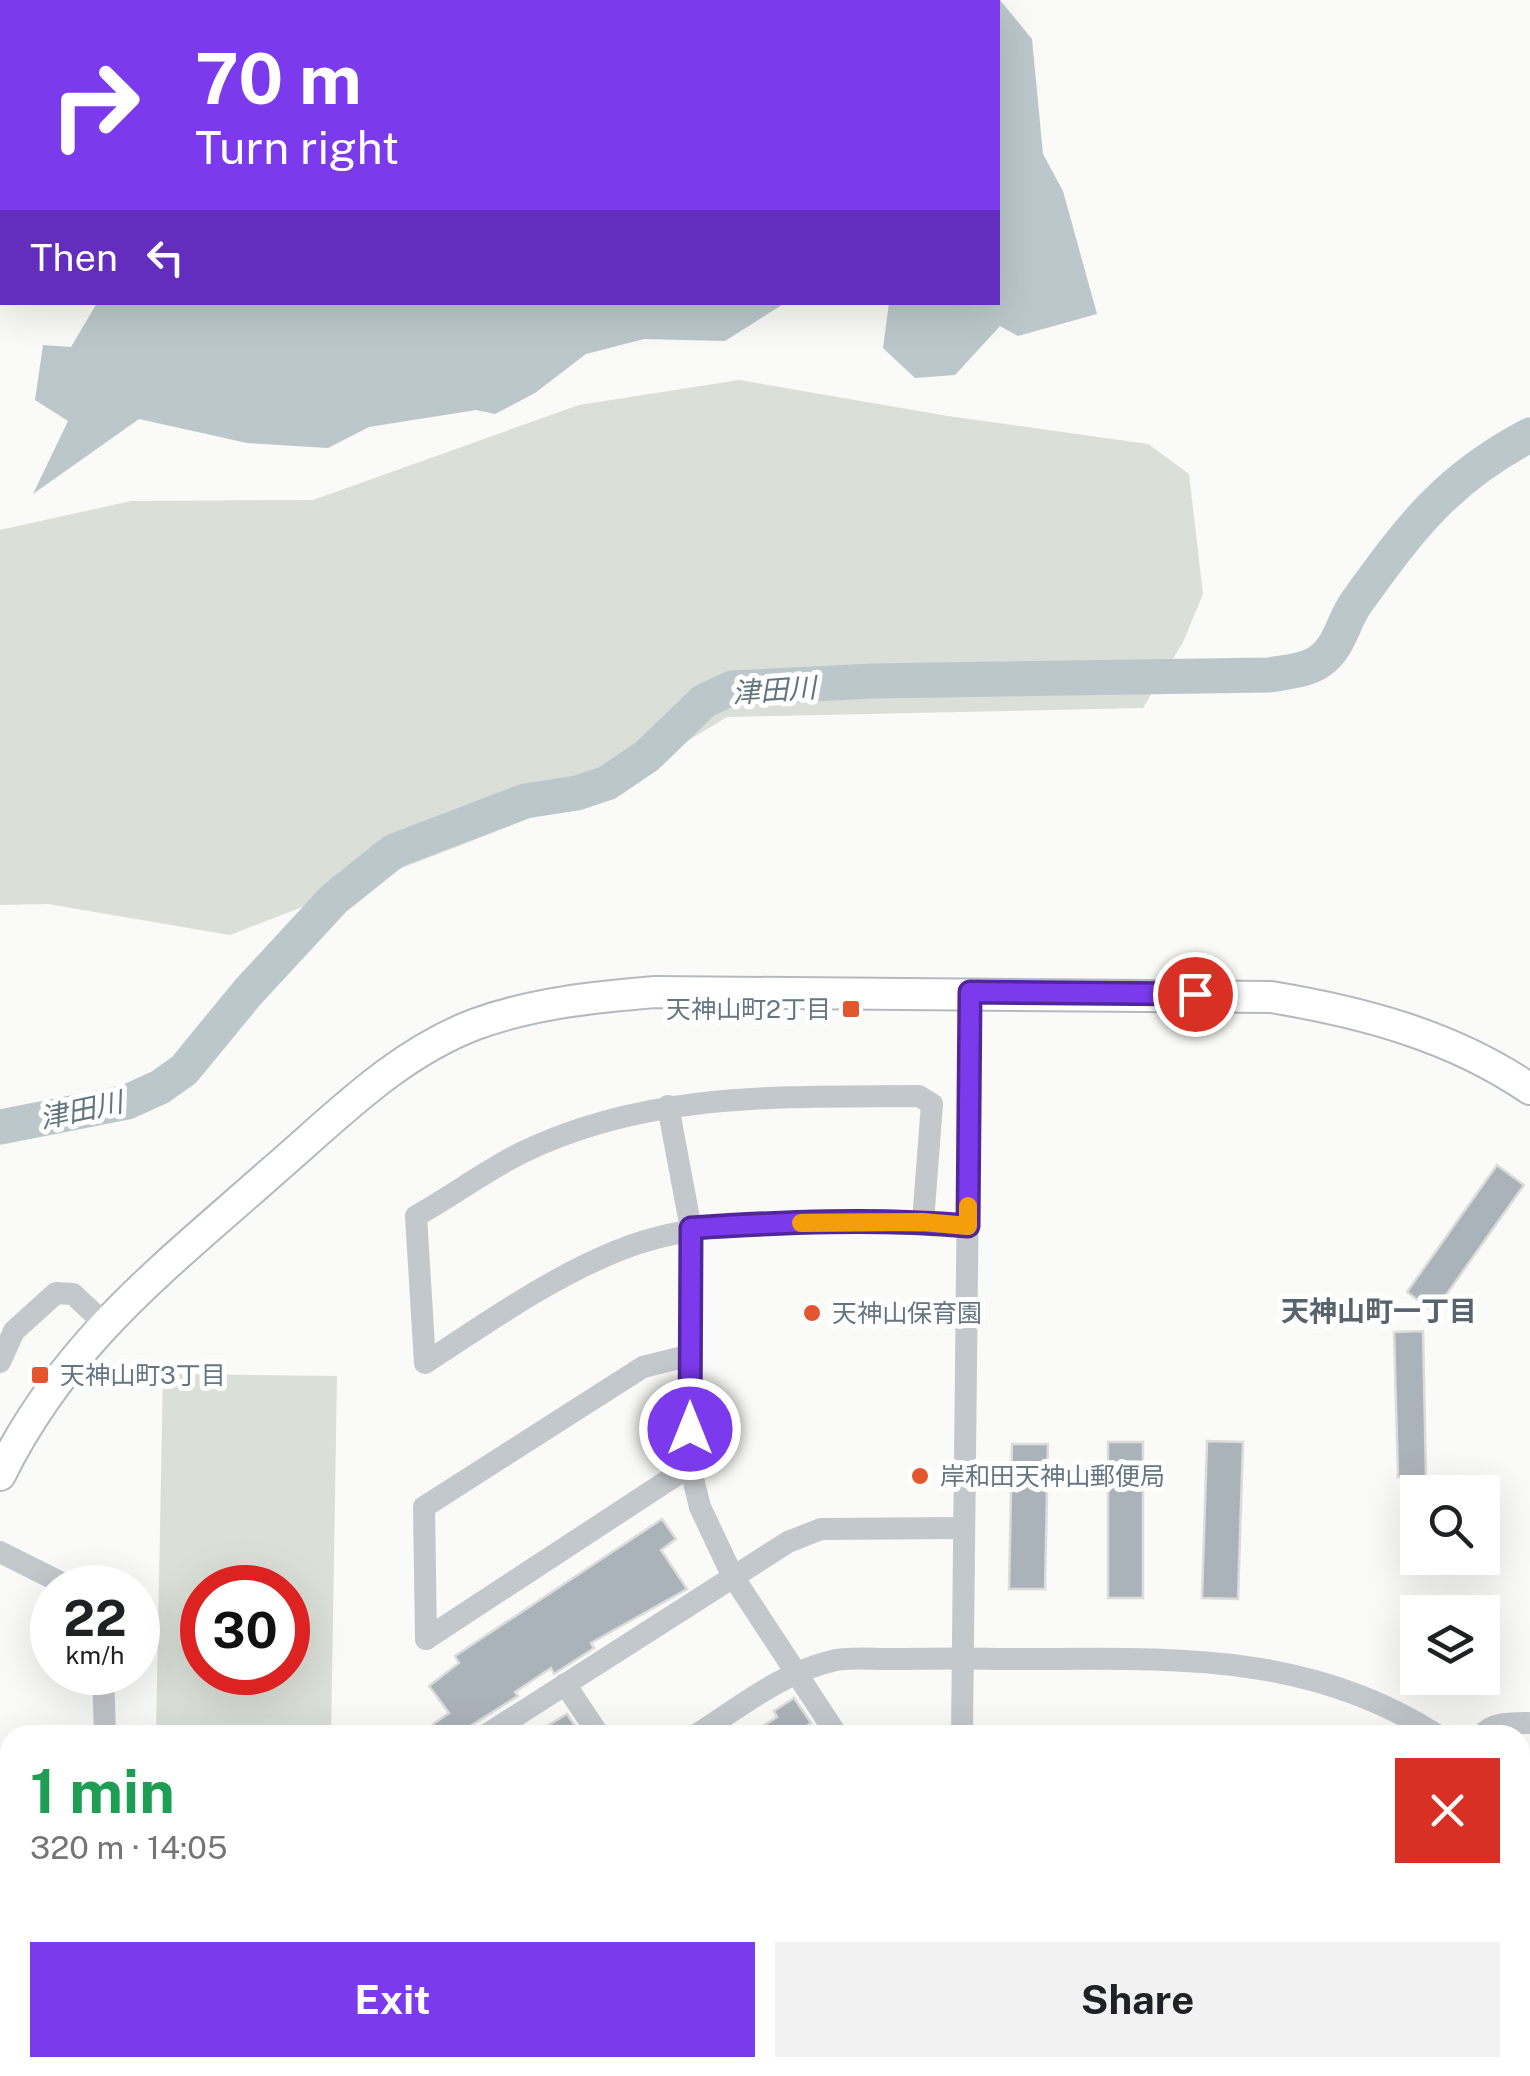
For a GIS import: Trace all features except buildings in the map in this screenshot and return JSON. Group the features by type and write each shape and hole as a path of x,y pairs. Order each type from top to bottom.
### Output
{"street":[{"path":"0,1475 38,1406 104,1323 370,1086 417,1052 474,1025 525,1010 590,997 656,992 1271,997 1396,1025 1448,1044 1530,1089"},
{"path":"962,1725 970,992"},
{"path":"923,1222 932,1104 920,1096 735,1098 668,1106 574,1132 520,1154 416,1216 425,1363 556,1279 620,1250 691,1228 764,1223 923,1222 968,1226"},
{"path":"668,1106 691,1228 690,1466 700,1507 732,1575 831,1725"},
{"path":"0,1362 14,1331 56,1293 73,1294 104,1323"},
{"path":"690,1466 426,1638 424,1507 643,1367 691,1355"},
{"path":"501,1725 788,1542 821,1529 964,1528"},
{"path":"0,1552 30,1567"},
{"path":"712,1725 797,1672 840,1659 962,1658 1217,1661 1286,1671 1348,1690 1421,1725"},
{"path":"565,1684 592,1725"},
{"path":"104,1695 105,1725"},
{"path":"1503,1725 1530,1723"}],"shaded area":[{"path":"1000,0 1032,39 1043,154 1063,191 1097,314 1018,336 1000,326 955,375 915,378 883,348 889,305 1000,305"},
{"path":"95,305 782,305 725,341 644,339 586,354 535,393 495,414 476,410 369,427 328,448 247,443 139,419 33,494 68,421 35,400 43,345 71,347"},
{"path":"739,380 948,416 1148,444 1189,474 1203,594 1183,642 1143,708 727,717 615,785 230,935 48,904 0,905 0,530 131,501 313,500 579,405"},
{"path":"163,1374 337,1376 331,1725 156,1725 157,1695 160,1695"}],"waterway":[{"name":"津田川","path":"0,1127 127,1102 160,1087 184,1070 248,992 334,899 394,851 525,801 577,793 607,783 647,756 704,701 732,688 873,681 1269,675 1314,664 1332,649 1356,603 1432,507 1475,469 1530,435"}],"slow traffic":[{"path":"801,1223 923,1222 968,1226 968,1206"}],"place":[{"name":"天神山町2丁目","path":"851,1009"},
{"name":"天神山保育園","path":"812,1313"},
{"name":"天神山町3丁目","path":"40,1375"},
{"name":"岸和田天神山郵便局","path":"920,1476"}],"district":[{"name":"天神山町一丁目","path":"1379,1311"}],"route":[{"path":"690,1429 691,1228 764,1223 923,1222 968,1226 970,992 1195,994"}]}
